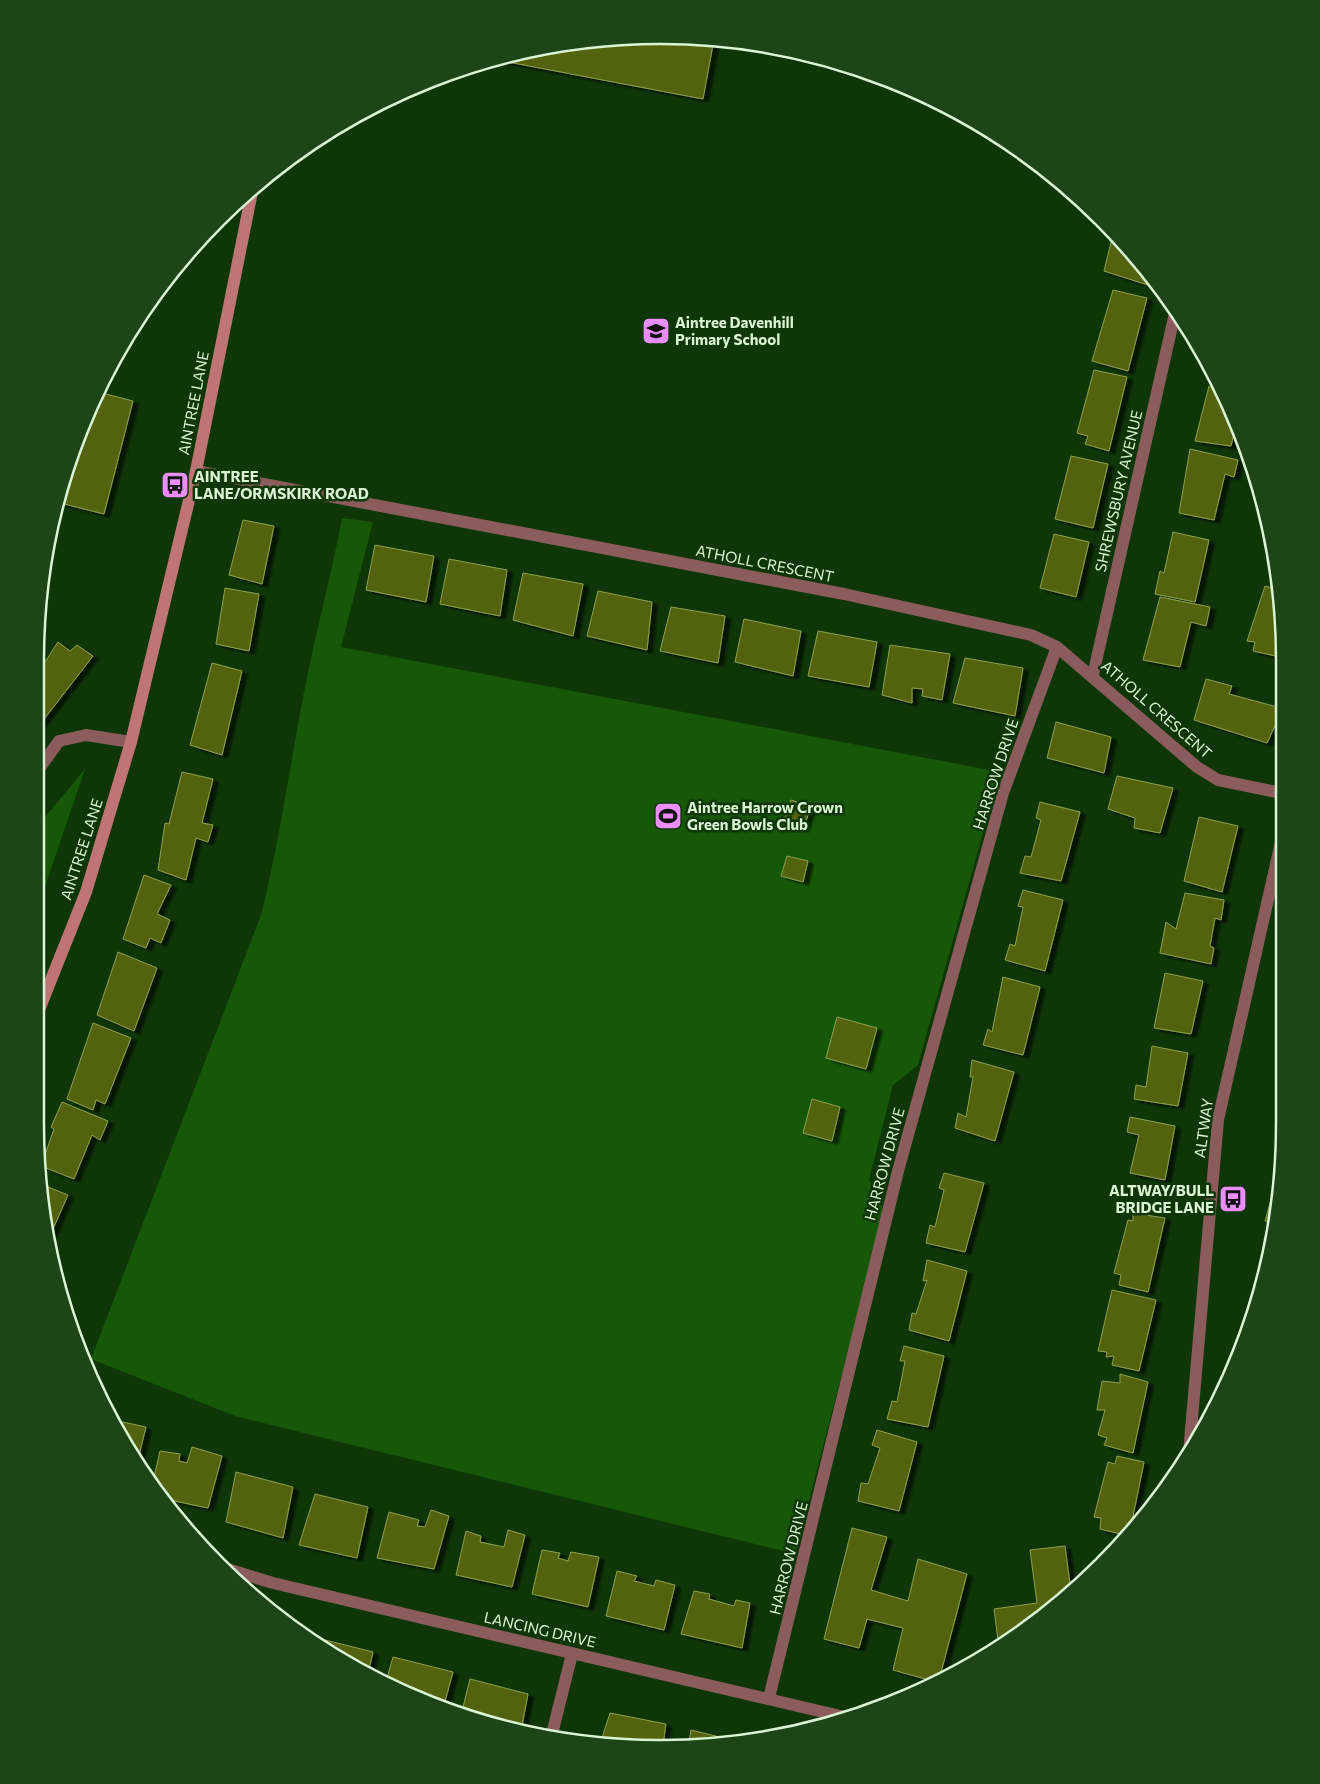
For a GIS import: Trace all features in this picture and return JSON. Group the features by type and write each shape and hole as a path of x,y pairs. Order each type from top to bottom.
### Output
{"main road":[{"name":"AINTREE LANE","path":"44,997 86,892 131,742 196,471 251,199"}],"street":[{"name":"SHREWSBURY AVENUE","path":"1093,675 1173,320"},
{"name":"ATHOLL CRESCENT","path":"196,471 844,594 1031,635 1057,646 1204,771 1218,780 1276,792"},
{"name":"HARROW DRIVE","path":"769,1698 898,1171 1003,793 1057,646"},
{"path":"44,762 59,741 86,735 131,742"},
{"name":"ALTWAY","path":"1190,1438 1218,1120 1276,864"},
{"path":"1191,1426 1197,1427"},
{"name":"LANCING DRIVE","path":"237,1572 273,1583 835,1714"},
{"path":"553,1730 572,1654"}],"green space":[{"path":"342,518 373,522 341,647 1000,772 918,1065 893,1085 869,1180 884,1212 795,1554 235,1416 91,1359 261,915 274,856 307,677"},
{"path":"85,769 44,889 44,818"}],"building":[{"path":"660,44 713,46 703,99 511,63 580,49 620,45"},
{"path":"1111,241 1149,285 1104,271"},
{"path":"1113,290 1147,298 1128,371 1092,361"},
{"path":"1094,370 1127,377 1109,451 1085,444 1088,436 1077,433"},
{"path":"1209,386 1213,388 1233,435 1231,446 1195,441"},
{"path":"104,394 133,401 104,514 64,504 76,462"},
{"path":"1190,449 1238,460 1234,477 1225,474 1214,520 1179,513"},
{"path":"1071,456 1108,464 1093,528 1055,519"},
{"path":"243,520 274,526 262,584 229,575"},
{"path":"1173,532 1209,540 1195,602 1155,594 1160,571 1164,573"},
{"path":"1054,534 1089,542 1076,597 1040,588"},
{"path":"375,545 434,556 426,602 366,590"},
{"path":"449,559 507,570 500,616 440,604"},
{"path":"523,573 583,584 573,636 513,620"},
{"path":"1265,586 1272,588 1276,656 1253,651 1255,642 1247,641"},
{"path":"225,588 259,594 249,651 216,644"},
{"path":"598,591 652,602 647,650 587,636"},
{"path":"1160,597 1210,607 1206,626 1191,622 1180,667 1143,660"},
{"path":"671,607 725,616 718,663 660,651"},
{"path":"744,619 801,631 793,676 735,662"},
{"path":"818,631 877,642 869,687 808,676"},
{"path":"58,642 70,651 77,645 93,656 44,719 44,664"},
{"path":"890,645 950,654 942,700 922,696 923,689 912,688 912,703 882,695"},
{"path":"965,658 1023,668 1015,716 953,703"},
{"path":"212,663 242,671 222,755 190,745"},
{"path":"1206,679 1232,686 1229,694 1276,707 1276,724 1267,743 1194,720"},
{"path":"1056,722 1111,737 1104,773 1047,758"},
{"path":"182,772 213,779 202,823 213,825 208,842 196,838 186,880 158,870 165,823 169,824"},
{"path":"1117,776 1173,788 1160,833 1134,828 1135,818 1108,809"},
{"path":"791,800 811,807 803,829 783,823"},
{"path":"1040,802 1080,812 1061,881 1020,873 1025,856 1031,857 1041,820 1036,818"},
{"path":"1199,817 1238,826 1222,892 1184,881"},
{"path":"787,856 808,861 803,882 781,876"},
{"path":"144,875 171,885 157,914 170,920 161,943 150,938 146,948 123,939"},
{"path":"1023,890 1063,900 1045,971 1005,960 1010,944 1015,946 1023,907 1018,906"},
{"path":"1185,893 1224,900 1221,920 1215,918 1210,946 1214,948 1211,964 1160,953 1166,922 1176,929"},
{"path":"118,952 157,968 134,1031 97,1015"},
{"path":"1165,973 1203,981 1191,1034 1154,1028"},
{"path":"1003,977 1040,987 1023,1055 983,1045 988,1029 992,1032"},
{"path":"837,1017 877,1028 866,1069 826,1058"},
{"path":"93,1023 131,1038 105,1104 96,1100 93,1110 67,1099"},
{"path":"1152,1046 1188,1053 1178,1106 1134,1099 1136,1085 1146,1087"},
{"path":"972,1060 1014,1072 995,1141 955,1128 958,1113 966,1117 973,1077 970,1077"},
{"path":"812,1099 840,1107 832,1141 803,1133"},
{"path":"62,1102 108,1121 100,1140 92,1135 74,1179 45,1168 45,1155 54,1129 51,1127"},
{"path":"1130,1117 1175,1126 1165,1180 1130,1173 1139,1135 1127,1132"},
{"path":"944,1173 984,1183 965,1252 926,1243 930,1225 935,1227 944,1190 939,1188"},
{"path":"47,1187 68,1195 53,1229"},
{"path":"1272,1197 1268,1222 1265,1221"},
{"path":"1133,1213 1165,1218 1148,1292 1119,1285 1121,1275 1114,1273 1128,1220 1133,1221"},
{"path":"927,1260 967,1271 949,1341 909,1330 912,1313 916,1314 927,1280 923,1281"},
{"path":"1112,1290 1156,1300 1139,1371 1112,1365 1114,1356 1106,1357 1107,1352 1098,1351"},
{"path":"904,1346 944,1356 928,1427 887,1419 892,1401 897,1402 905,1361 900,1361"},
{"path":"1120,1374 1148,1382 1133,1453 1104,1445 1107,1438 1098,1435 1105,1410 1097,1410 1102,1381 1120,1383"},
{"path":"120,1421 146,1427 140,1453"},
{"path":"877,1430 917,1442 899,1511 858,1501 861,1483 868,1484 880,1448 872,1445"},
{"path":"192,1447 222,1456 208,1508 172,1501 154,1475 160,1451 180,1454 179,1461 187,1463"},
{"path":"1117,1456 1144,1462 1133,1519 1120,1534 1100,1529 1101,1518 1094,1517 1108,1462 1115,1464"},
{"path":"236,1472 293,1487 283,1538 226,1522"},
{"path":"315,1494 368,1507 357,1558 299,1545"},
{"path":"431,1510 449,1516 434,1569 377,1558 389,1512 419,1520 417,1526 425,1527"},
{"path":"852,1528 887,1537 871,1590 908,1601 918,1559 967,1574 941,1673 933,1677 927,1680 893,1670 903,1628 867,1619 859,1648 824,1639"},
{"path":"508,1530 525,1535 512,1587 456,1575 466,1531 481,1536 480,1542 504,1547"},
{"path":"1065,1546 1070,1583 1035,1613 998,1639 994,1609 1037,1603 1030,1550"},
{"path":"542,1550 560,1553 558,1558 568,1561 571,1552 599,1557 588,1607 532,1594"},
{"path":"617,1571 637,1576 634,1581 654,1586 656,1580 675,1585 664,1630 606,1616"},
{"path":"694,1591 710,1594 709,1599 734,1606 736,1600 750,1603 742,1648 681,1634"},
{"path":"324,1640 373,1652 369,1667"},
{"path":"393,1657 453,1672 445,1701 387,1677"},
{"path":"470,1679 528,1694 522,1724 463,1708"},
{"path":"610,1713 666,1724 664,1740 602,1737"},
{"path":"691,1730 720,1737 700,1739 689,1739"}],"place":[{"name":"Aintree Davenhill Primary School","path":"656,331"},
{"name":"AINTREE LANE/ORMSKIRK ROAD","path":"175,485"},
{"name":"Aintree Harrow Crown Green Bowls Club","path":"668,816"},
{"name":"ALTWAY/BULL BRIDGE LANE","path":"1233,1199"}]}
